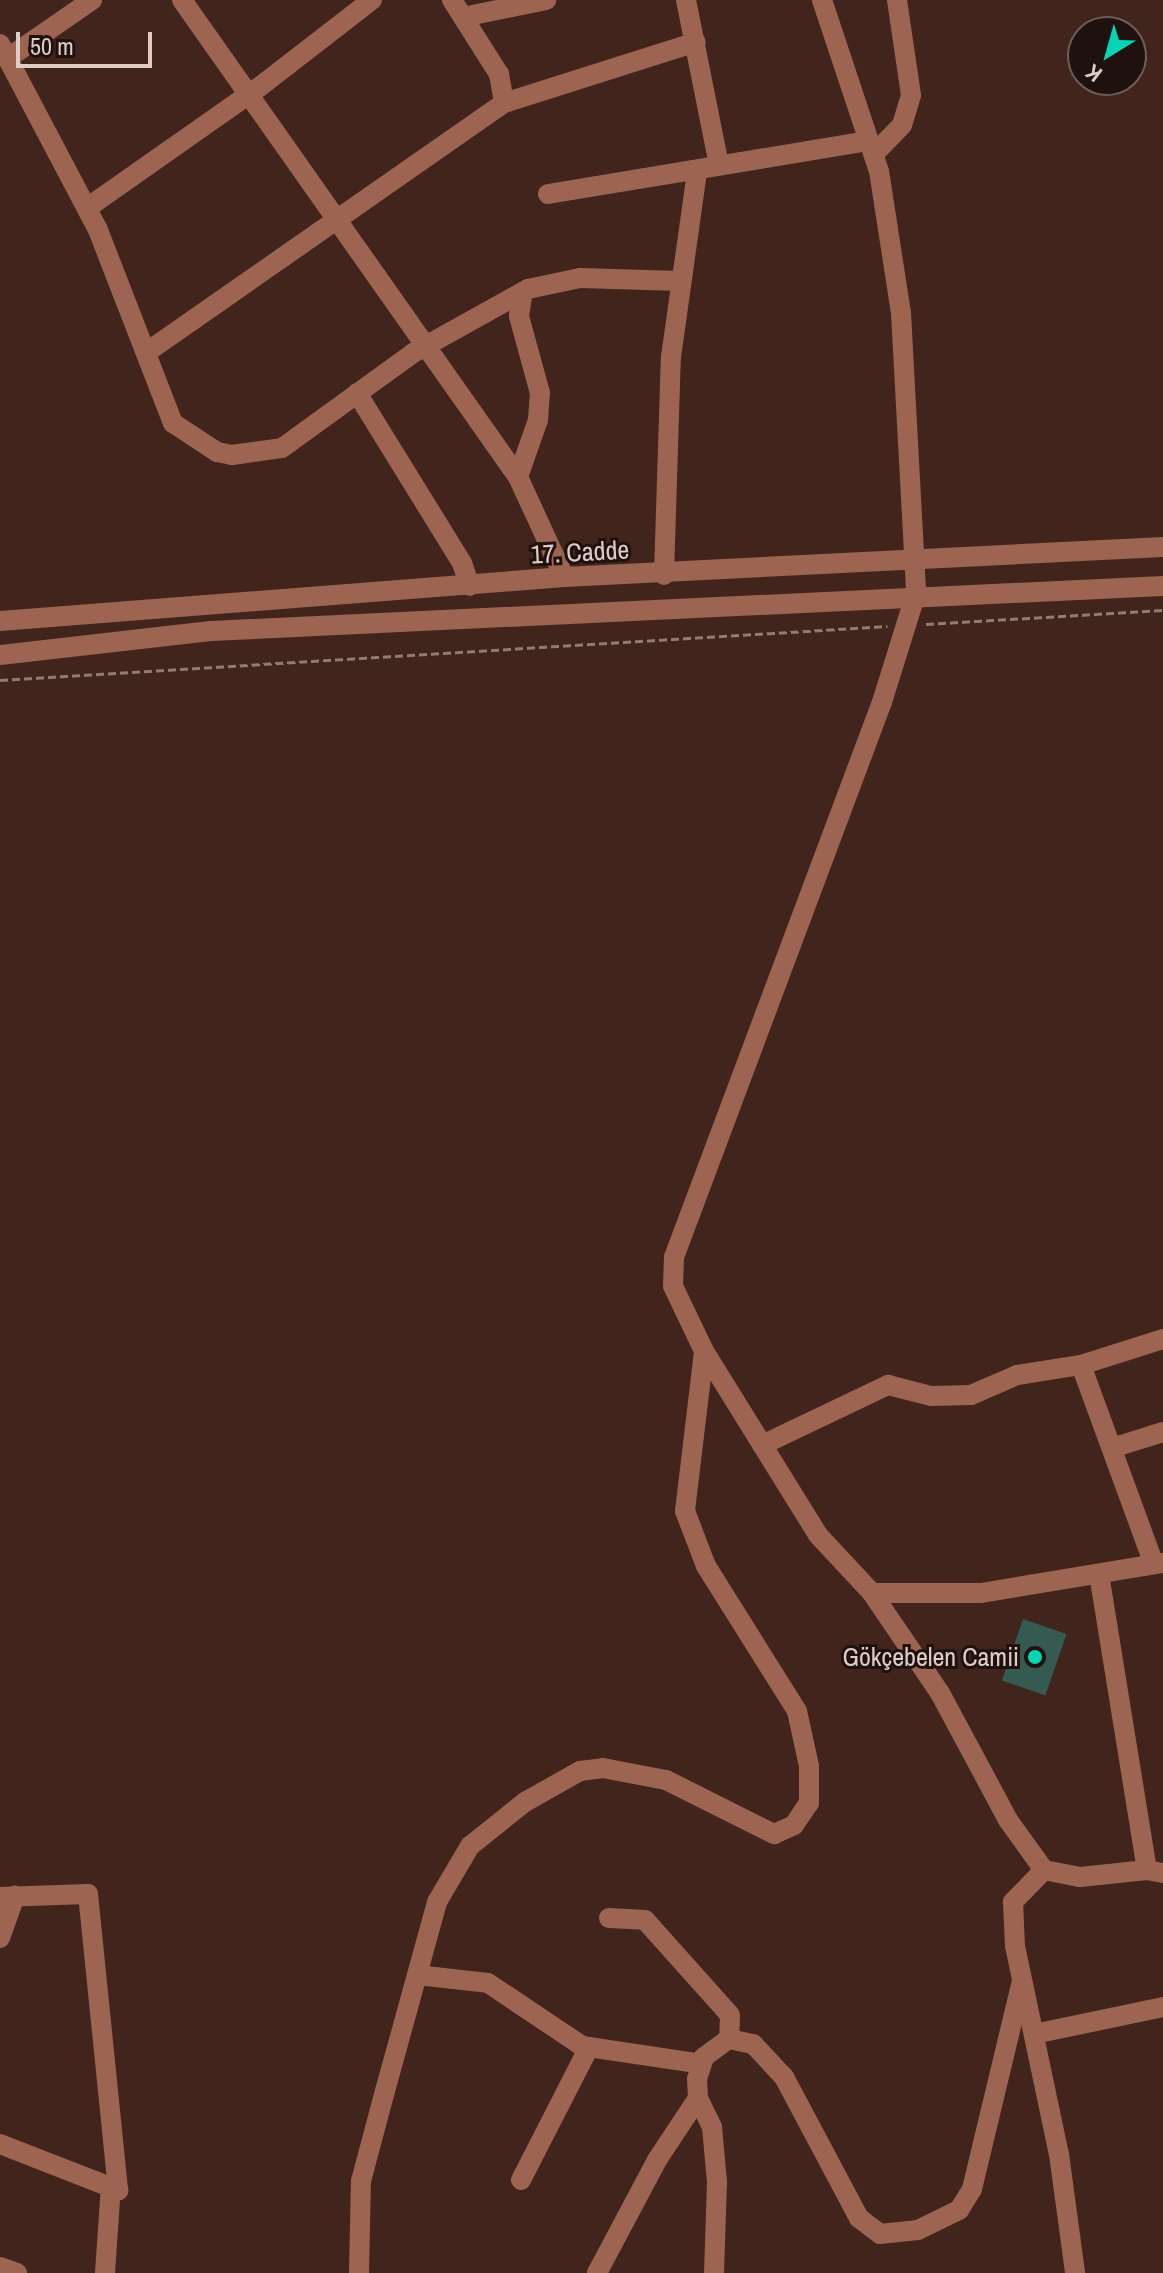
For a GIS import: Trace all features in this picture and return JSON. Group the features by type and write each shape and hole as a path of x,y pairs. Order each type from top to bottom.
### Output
{"street":[{"path":"92,0 4,51 87,208 173,423 203,444 232,455 282,448 424,347 523,292 580,278 680,281"},
{"path":"182,0 251,93 424,347 518,477 564,577"},
{"path":"87,208 251,93 372,0"},
{"path":"504,103 499,74 458,8 546,0"},
{"path":"686,0 719,165"},
{"path":"822,0 872,148 901,313 917,559 916,593 674,1257 673,1286 704,1351 818,1535 872,1593 940,1693 1008,1820 1044,1870 1080,1877 1155,1871 1099,1574"},
{"path":"548,194 697,172 719,165 872,148 902,125 911,95 897,0"},
{"path":"147,352 504,103 696,42"},
{"path":"664,575 671,357 697,172"},
{"path":"518,477 538,420 540,393 519,316 523,292"},
{"path":"357,393 462,563 470,586"},
{"name":"17. Cadde","path":"0,621 200,602 470,586 564,577 664,575 1163,547"},
{"path":"0,655 211,631 916,593 1163,586"},
{"path":"762,1445 888,1385 931,1396 971,1395 1017,1375 1081,1365 1163,1339"},
{"path":"359,2273 361,2181 437,1902 470,1846 525,1802 580,1771 603,1768 666,1780 774,1834 794,1825 809,1803 809,1766 797,1711 706,1566 685,1511 704,1351"},
{"path":"872,1593 981,1593 1158,1564 1081,1365"},
{"path":"1112,1448 1163,1432"},
{"path":"1044,1870 1013,1902 1022,1981 1059,2154 1075,2273"},
{"path":"0,1938 7,1896 88,1894 114,2189 105,2273"},
{"path":"597,2273 657,2160 698,2098 702,2064 729,2039 730,2015 645,1920 609,1918"},
{"path":"417,1975 488,1983 589,2047 702,2064"},
{"path":"729,2039 753,2044 784,2077 859,2218 880,2234 918,2230 959,2210 972,2189 1022,1981"},
{"path":"1034,2034 1163,2007"},
{"path":"521,2180 589,2047"},
{"path":"698,2098 712,2127 716,2168 714,2273"},
{"path":"0,2144 114,2189"},
{"path":"0,2267 17,2273"}],"path":[{"path":"0,680 1163,610"}],"building":[{"name":"Gökçebelen Camii","path":"1023,1619 1066,1634 1045,1695 1002,1680"}],"place":[{"name":"Gökçebelen Camii","path":"1035,1657"}]}
